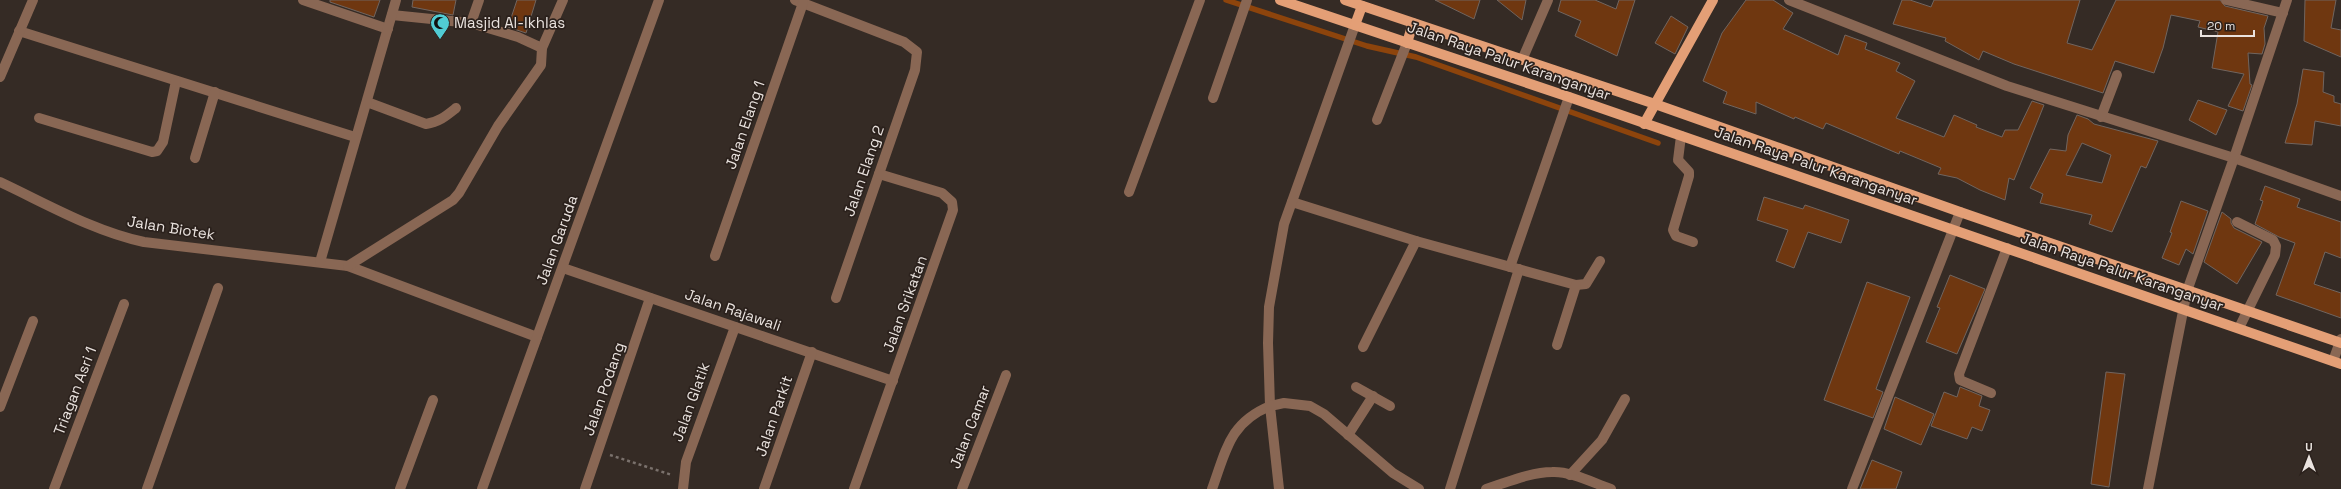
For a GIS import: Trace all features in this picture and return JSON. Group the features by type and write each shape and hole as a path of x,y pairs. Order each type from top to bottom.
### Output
{"main road":[{"name":"Jalan Raya Palur Karanganyar","path":"1280,0 1405,50 1681,136 2337,362"},
{"name":"Jalan Raya Palur Karanganyar","path":"1345,0 1363,3 1413,23 1655,104 2248,312 2340,341"},
{"path":"1644,124 1713,0"},
{"path":"1353,30 1363,3"},
{"path":"1405,50 1413,23"}],"street":[{"path":"0,77 34,0"},
{"path":"303,0 388,29"},
{"path":"320,262 355,137 367,102 396,0"},
{"path":"471,23 479,0"},
{"path":"348,266 453,200 498,126 541,65 542,48 563,0"},
{"name":"Jalan Garuda","path":"482,489 659,0"},
{"path":"1129,192 1200,0"},
{"path":"1213,98 1247,0"},
{"path":"1522,60 1548,0"},
{"path":"1789,0 2008,86 2101,117 2234,158 2341,196"},
{"path":"2226,0 2282,12"},
{"path":"2148,489 2186,290 2234,158 2287,0"},
{"name":"Jalan Elang 2","path":"799,1 904,42 917,52 915,70 836,298"},
{"name":"Jalan Elang 1","path":"715,256 799,1"},
{"path":"392,15 471,23 518,37 542,48"},
{"path":"1279,489 1270,406 1268,343 1269,307 1284,224 1353,30"},
{"path":"19,31 355,137"},
{"path":"1377,120 1405,50"},
{"path":"2101,117 2117,75"},
{"path":"39,118 152,152 157,151 164,142 176,81"},
{"path":"195,158 215,92"},
{"path":"1450,489 1514,268 1568,101"},
{"path":"367,102 426,124 435,123 456,108"},
{"path":"1681,136 1678,160 1689,172 1689,176 1673,230 1676,236 1693,242"},
{"name":"Jalan Srikatan","path":"854,489 952,216 953,207 948,197 942,193 879,174"},
{"name":"Jalan Biotek","path":"0,182 105,231 125,238 144,242 348,266 537,337"},
{"path":"1292,202 1416,240 1576,285 1586,284 1600,261"},
{"path":"1852,489 1944,257 1960,212"},
{"path":"2237,222 2273,240 2276,246 2275,255 2239,328"},
{"path":"1363,347 1416,240"},
{"path":"1991,393 1965,383 1958,377 2007,248"},
{"name":"Jalan Rajawali","path":"563,268 893,381"},
{"path":"1557,346 1576,285"},
{"path":"147,489 218,288"},
{"name":"Jalan Podang","path":"585,489 650,298"},
{"name":"Triagan Asri 1","path":"54,489 124,304"},
{"path":"0,407 33,321"},
{"name":"Jalan Glatik","path":"683,489 682,478 686,462 735,327"},
{"path":"2337,362 2340,341"},
{"name":"Jalan Parkit","path":"764,489 812,352"},
{"name":"Jalan Camar","path":"962,489 1006,375"},
{"path":"1356,387 1390,406"},
{"path":"1348,435 1373,396"},
{"path":"1570,475 1602,440 1625,399"},
{"path":"400,489 433,400"},
{"path":"1212,489 1233,433 1243,421 1256,412 1270,406 1284,403 1310,406 1324,414 1393,473 1419,489"},
{"path":"1486,489 1542,472 1570,475 1611,489"}],"path":[{"path":"598,451 682,478"}],"building":[{"path":"330,0 380,0 374,17 330,2"},
{"path":"413,0 456,0 453,15 412,7"},
{"path":"517,0 536,0 526,33 508,27"},
{"path":"1435,0 1480,0 1474,19"},
{"path":"1497,0 1526,0 1522,20"},
{"path":"1561,0 1595,0 1616,9 1619,0 1635,0 1617,56 1575,36 1581,21 1558,11"},
{"path":"1746,0 1773,0 1793,13 1783,29 1838,55 1845,35 1867,43 1865,49 1900,63 1896,71 1915,81 1896,118 1944,137 1954,115 1977,125 1976,127 2002,137 2005,130 2018,130 2032,101 2044,105 2014,180 2009,178 2005,200 1980,190 1957,178 1938,174 1941,168 1900,151 1899,154 1826,123 1823,129 1795,117 1794,119 1756,102 1756,114 1723,103 1727,92 1703,81 1722,33"},
{"path":"1902,0 1910,0 1931,7 1934,0 2080,0 2067,43 2092,50 2116,0 2220,0 2225,6 2268,16 2264,28 2265,44 2262,54 2248,53 2250,84 2252,85 2243,111 2228,106 2244,74 2212,68 2218,32 2198,27 2200,21 2171,15 2163,48 2154,73 2115,61 2103,93 2014,64 1983,51 1979,60 1945,41 1946,38 1893,24"},
{"path":"2305,0 2336,0 2331,28 2341,30 2341,57 2304,41"},
{"path":"1671,16 1688,27 1675,54 1655,43"},
{"path":"2303,69 2324,72 2323,92 2334,96 2334,102 2341,104 2341,126 2315,121 2312,145 2285,143 2297,104"},
{"path":"2198,100 2227,110 2216,135 2189,120"},
{"path":"2077,115 2088,119 2094,124 2158,141 2146,168 2141,166 2112,232 2089,224 2092,215 2040,203 2043,194 2030,188 2050,149 2066,151 2068,135","holes":["2082,143 2111,155 2102,183 2066,175"]},
{"path":"2265,186 2300,199 2297,207 2341,222 2341,258 2325,252 2314,284 2341,293 2341,318 2276,295 2295,243 2279,237 2255,224 2263,201 2260,200"},
{"path":"1764,197 1803,209 1805,205 1849,220 1841,243 1808,232 1794,268 1776,261 1788,230 1757,220"},
{"path":"2181,201 2208,211 2193,254 2186,249 2179,265 2162,258 2172,233 2170,232"},
{"path":"2222,212 2231,219 2231,223 2234,228 2262,242 2237,284 2204,262"},
{"path":"1950,275 1985,289 1957,354 1926,342 1940,308 1937,307"},
{"path":"1867,282 1910,297 1876,389 1883,392 1873,418 1824,400"},
{"path":"2106,372 2125,374 2109,487 2091,484"},
{"path":"1960,387 1982,396 1979,406 1990,410 1982,431 1972,427 1967,439 1931,426 1944,392 1957,397"},
{"path":"1895,397 1934,414 1921,445 1884,429"},
{"path":"1872,460 1902,472 1896,489 1860,489"}],"waterway":[{"path":"1226,0 1367,46 1416,57 1658,143"}],"place":[{"name":"Masjid Al-Ikhlas","path":"440,40"}]}
